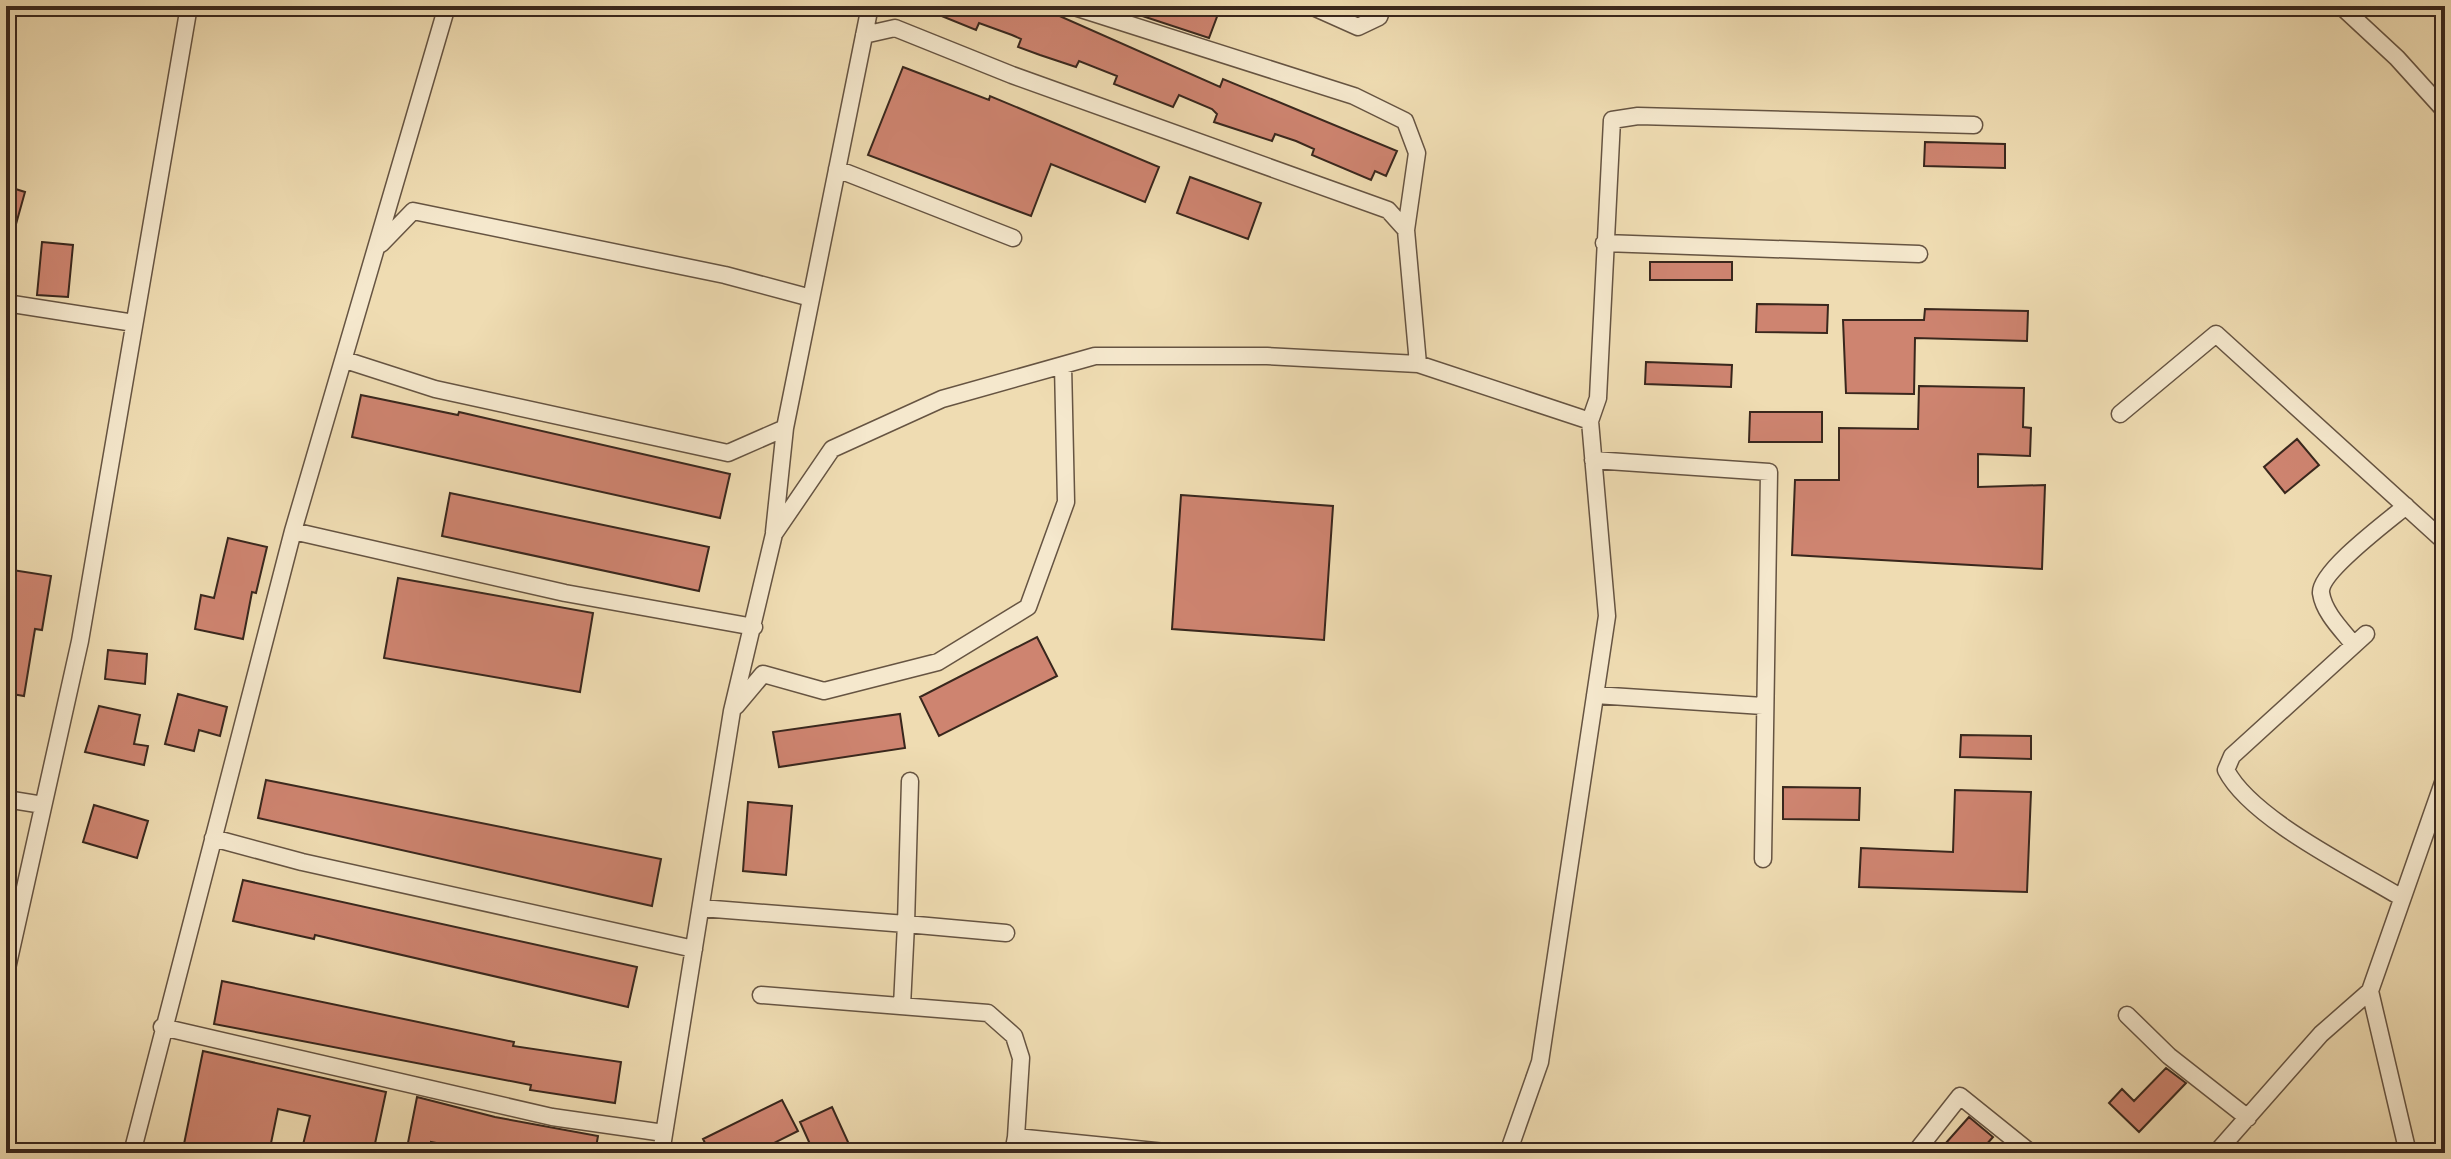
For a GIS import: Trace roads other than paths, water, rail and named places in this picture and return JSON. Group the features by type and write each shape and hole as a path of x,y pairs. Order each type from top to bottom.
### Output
{"street":[{"path":"6,973 80,641 189,6"},
{"path":"132,1153 162,1027 293,531 380,245 447,6"},
{"path":"661,1153 732,711 774,534 785,428 870,6"},
{"path":"1071,6 1354,96 1405,121 1417,153 1406,230 1418,364"},
{"path":"1311,6 1358,27 1379,17 1383,6"},
{"path":"2341,6 2397,58 2445,111"},
{"path":"864,35 895,28 1012,75 1388,210 1406,230"},
{"path":"1508,1153 1540,1062 1607,616 1590,421 1598,398 1612,120 1638,116 1974,125"},
{"path":"837,169 1013,238"},
{"path":"380,245 413,211 725,275 811,298"},
{"path":"1604,243 1919,254"},
{"path":"6,303 134,323"},
{"path":"2120,414 2216,334 2445,542"},
{"path":"774,534 832,449 942,399 1095,356 1267,356 1418,364 1590,421"},
{"path":"345,360 435,389 728,453 785,428"},
{"path":"732,711 763,674 824,691 924,666 938,662 1028,607 1066,502 1063,365"},
{"path":"1593,460 1769,472 1763,859"},
{"path":"2402,898 2256,806 2233,784 2226,770 2232,756 2360,640 2326,609 2320,590 2327,574 2406,506"},
{"path":"293,531 565,593 754,627"},
{"path":"1595,695 1763,706"},
{"path":"2216,1153 2321,1034 2370,991 2445,777"},
{"path":"902,1006 910,781"},
{"path":"6,799 43,805"},
{"path":"213,838 302,862 694,949"},
{"path":"701,908 1006,933"},
{"path":"2370,991 2408,1153"},
{"path":"761,995 988,1013 1014,1036 1021,1058 1014,1145 1175,1153"},
{"path":"2127,1015 2169,1056 2248,1118"},
{"path":"162,1027 552,1117 664,1133"},
{"path":"1915,1153 1960,1096 2031,1153"}]}
